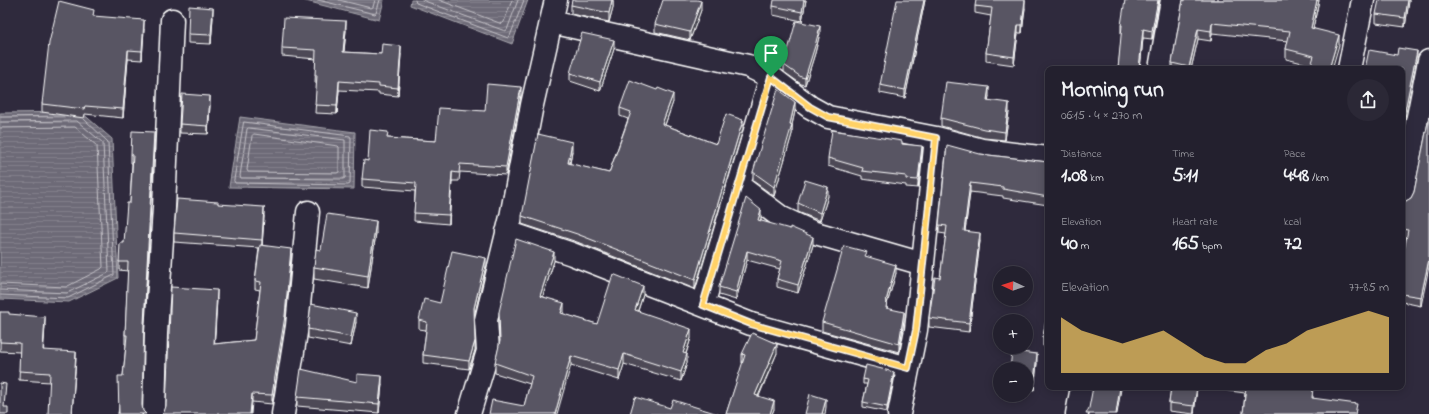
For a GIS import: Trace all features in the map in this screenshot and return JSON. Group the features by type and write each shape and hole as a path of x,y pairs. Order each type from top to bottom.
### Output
{"street":[{"path":"468,414 488,351 486,320 507,232 532,106 556,0"},
{"path":"1161,66 1172,0"},
{"path":"1350,66 1363,0"},
{"path":"154,414 156,333 164,208 172,20"},
{"path":"551,22 748,66 771,77 810,107 828,117 936,138 982,150 1045,158"},
{"path":"1405,183 1429,61"},
{"path":"703,305 771,77"},
{"path":"899,414 916,330 936,138"},
{"path":"738,185 782,218 812,232 923,264"},
{"path":"283,414 296,326 308,212"},
{"path":"507,232 572,254 751,324 908,368"},
{"path":"1077,414 1081,390"}],"water":[{"path":"302,0 384,0 379,20"},
{"path":"411,0 528,0 512,44 410,5"},
{"path":"81,112 112,139 118,278 69,302 0,299 0,113"},
{"path":"240,117 355,132 354,189 229,187"}],"building":[{"path":"572,0 612,0 609,13 571,5"},
{"path":"663,0 701,1 690,32 655,24"},
{"path":"774,0 804,0 802,12 773,6"},
{"path":"897,0 924,0 905,90 880,85"},
{"path":"976,0 1025,0 1022,25 1018,25 1014,57 986,53 992,8 975,6"},
{"path":"1125,0 1158,0 1152,31 1143,29 1139,66 1118,66 1121,25"},
{"path":"1183,0 1317,0 1311,28 1339,35 1330,66 1311,66 1314,56 1286,49 1290,31 1212,23 1211,31 1198,29 1189,66 1172,63"},
{"path":"1379,0 1408,0 1405,18 1376,14"},
{"path":"59,1 94,10 93,16 144,20 142,51 128,50 123,109 85,106 84,109 42,104 49,43"},
{"path":"189,6 213,8 211,35 188,34"},
{"path":"284,18 346,21 343,52 381,54 382,44 401,46 398,88 379,86 379,84 339,81 337,106 315,105 317,75 315,75 316,50 282,48"},
{"path":"796,21 820,26 805,78 801,77 784,65"},
{"path":"582,33 614,40 600,82 570,73"},
{"path":"1398,48 1417,51 1405,110 1405,66 1366,66 1369,50 1397,55"},
{"path":"630,80 673,94 662,124 716,144 726,114 743,120 695,280 577,234 522,216 538,134 572,142 568,163 609,173 631,112 620,108"},
{"path":"946,82 989,87 987,100 1009,103 1005,132 984,129 941,118"},
{"path":"487,84 521,87 506,167 460,164 459,173 452,172 449,215 414,213 416,183 362,179 364,160 368,161 370,130 388,132 387,138 436,141 439,108 485,111"},
{"path":"778,89 795,102 790,124 792,125 774,187 753,172"},
{"path":"182,94 210,96 208,126 180,124"},
{"path":"1429,117 1429,259 1421,297 1405,294 1405,246 1408,230 1405,230 1405,201 1411,198 1414,192"},
{"path":"832,130 902,141 902,144 922,146 918,180 906,179 906,176 862,171 863,168 828,158"},
{"path":"132,131 154,132 144,324 142,405 143,411 146,414 119,414 118,376 123,376 127,335 125,335 128,262 119,262 120,243 124,243 127,203 130,203 133,155 131,154"},
{"path":"947,145 980,154 1045,162 1045,196 1003,189 1003,187 970,183 964,231 980,233 969,323 929,318 935,277 940,278 947,226 939,225"},
{"path":"805,180 828,187 820,213 798,203"},
{"path":"746,198 761,210 758,220 790,229 790,227 813,237 798,285 777,279 782,261 747,251 736,292 719,287"},
{"path":"177,199 218,202 218,204 264,207 262,240 174,233"},
{"path":"327,214 376,221 368,276 314,267 316,249 321,250"},
{"path":"516,239 554,252 540,296 564,303 561,313 597,324 613,274 643,286 635,310 691,329 683,353 687,354 681,372 624,354 619,370 571,356 555,414 489,414 492,400 524,406 532,376 495,363 500,341 499,312"},
{"path":"260,245 291,249 285,316 272,395 252,394 250,414 162,414 166,406 171,287 217,290 214,344 254,340 261,282 255,281"},
{"path":"844,246 867,252 865,256 896,265 886,301 886,308 904,312 899,344 822,322"},
{"path":"452,251 486,258 474,308 475,341 469,361 423,355 427,322 419,320 424,299 440,303"},
{"path":"311,304 356,313 351,337 308,329"},
{"path":"0,312 45,317 43,350 76,352 72,414 48,414 50,373 19,371 20,343 0,342"},
{"path":"1045,325 1045,337 1043,337"},
{"path":"752,333 777,344 755,395 774,401 770,414 726,414 745,355 742,354"},
{"path":"1012,354 1037,354 1034,381 1033,362 1011,362"},
{"path":"866,365 894,372 887,407 863,402 868,380 863,379"},
{"path":"301,369 357,382 357,374 382,376 379,404 297,397"},
{"path":"0,383 6,384 4,407 8,407 8,414 0,414"},
{"path":"1092,390 1120,390 1116,414 1086,414 1089,408"},
{"path":"1171,390 1197,390 1194,406 1169,403"},
{"path":"1246,390 1313,390 1312,398 1357,404 1355,414 1243,413"},
{"path":"810,394 826,399 822,414 805,414"},
{"path":"635,397 670,408 673,400 718,414 630,414"}],"route":[{"path":"771,77 810,107 828,117 936,138 916,330 908,368 751,324 703,305 771,77"}]}
